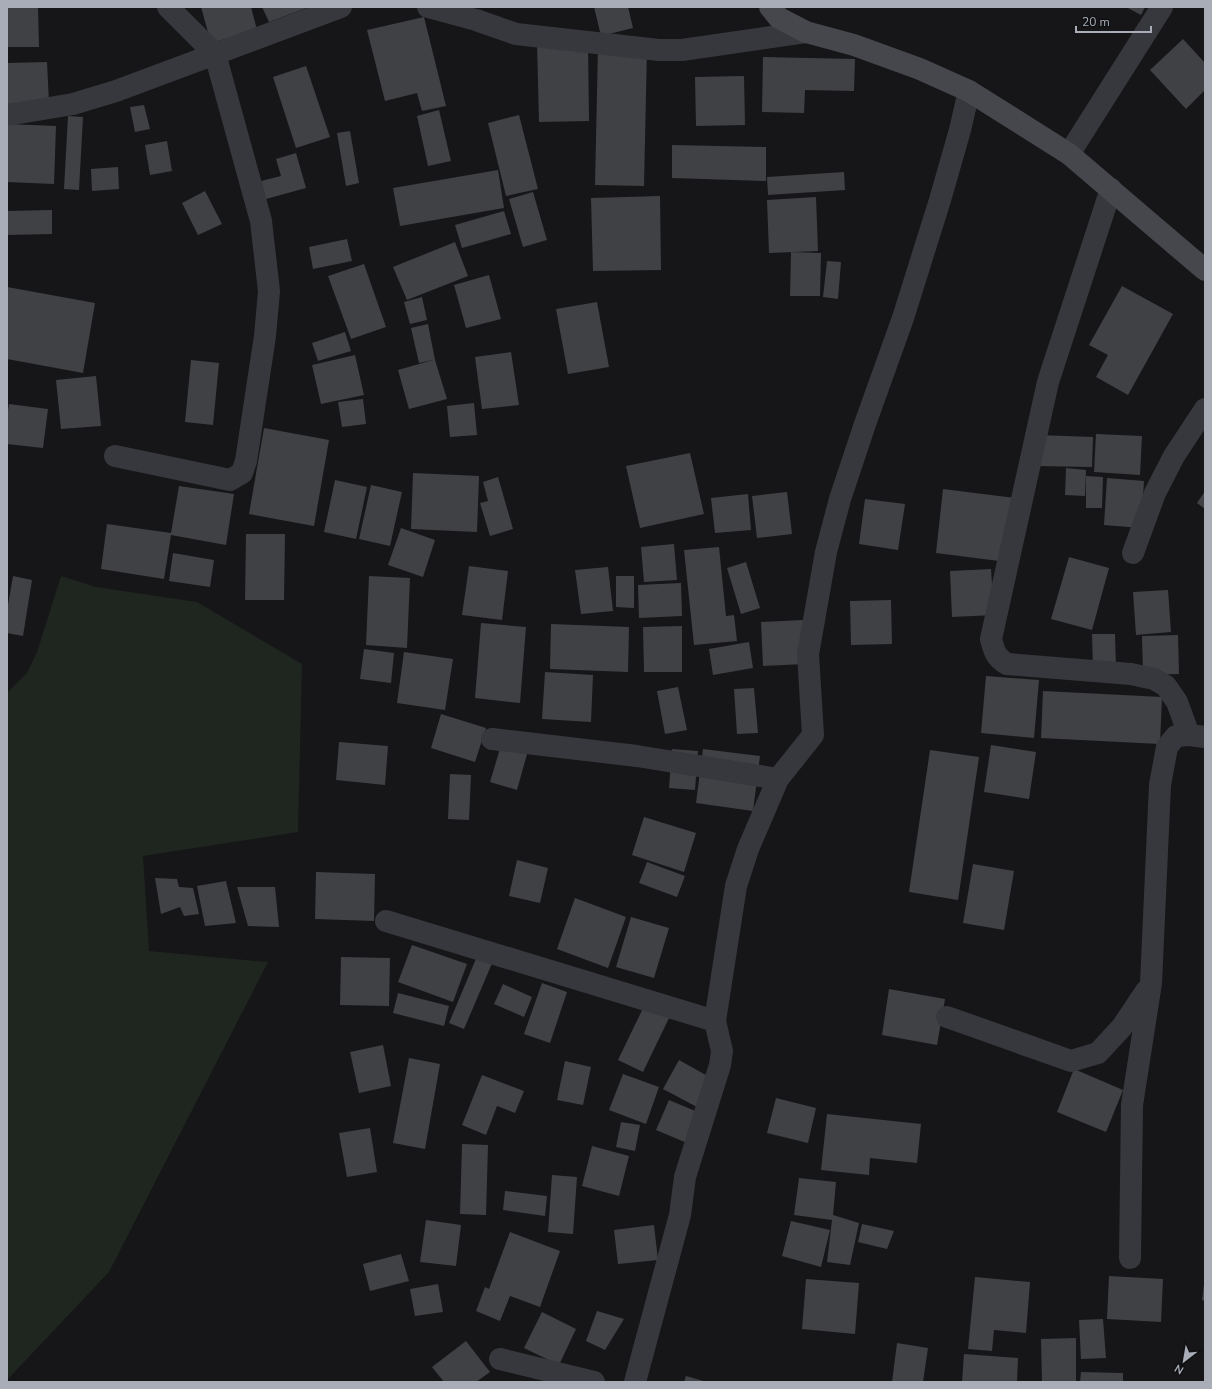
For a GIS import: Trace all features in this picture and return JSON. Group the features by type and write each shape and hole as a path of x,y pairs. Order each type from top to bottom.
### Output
{"street":[{"path":"115,456 230,480 242,473 246,461 265,336 269,291 261,221 215,54 168,7"},
{"path":"7,115 73,104 116,90 341,7"},
{"path":"428,7 476,20 516,34 660,50 682,50 806,32"},
{"path":"770,7 780,18 806,32 854,44 920,69 969,91 1069,154 1205,270"},
{"path":"1069,154 1162,7"},
{"path":"636,1382 680,1215 685,1177 720,1065 722,1050 715,1021 736,886 748,849 778,779 813,735 808,654 826,552 840,499 862,432 908,303 956,144 969,91"},
{"path":"1111,190 1048,382 991,639 994,653 1006,664 1131,674 1154,679 1166,686 1197,736"},
{"path":"1133,553 1159,487 1174,456 1205,409"},
{"path":"1130,1258 1132,1106 1151,983 1160,784 1167,747 1176,736 1197,736"},
{"path":"492,739 637,756 778,779"},
{"path":"386,921 715,1021"},
{"path":"947,1017 1071,1061 1098,1053 1122,1027 1151,983"},
{"path":"500,1359 594,1382"}],"shaded area":[{"path":"61,576 96,587 197,602 302,664 298,832 143,856 149,951 268,962 109,1272 7,1380 7,693 27,673 37,652"}],"building":[{"path":"7,7 38,7 39,47 7,47"},
{"path":"201,7 251,7 257,30 211,43"},
{"path":"262,7 309,7 269,22"},
{"path":"594,7 628,7 633,28 601,36"},
{"path":"1126,7 1145,7 1141,15"},
{"path":"424,17 446,106 422,111 417,93 385,101 367,30"},
{"path":"1183,39 1205,63 1205,90 1186,109 1150,70"},
{"path":"588,42 589,121 539,122 537,43"},
{"path":"598,47 647,49 644,186 595,185"},
{"path":"763,57 855,59 854,91 805,90 804,113 762,112"},
{"path":"47,62 49,103 7,104 7,63"},
{"path":"306,66 330,137 296,148 273,77"},
{"path":"744,76 745,125 696,126 695,77"},
{"path":"144,105 150,129 135,132 130,107"},
{"path":"439,110 451,161 428,166 417,116"},
{"path":"519,115 538,189 506,196 488,123"},
{"path":"68,116 83,117 79,190 64,189"},
{"path":"7,124 56,126 54,184 7,182"},
{"path":"350,131 359,183 346,186 337,133"},
{"path":"167,141 172,171 150,175 145,145"},
{"path":"672,145 766,147 766,181 672,178"},
{"path":"296,153 306,188 266,199 261,181 281,176 276,159"},
{"path":"118,167 119,189 92,191 91,169"},
{"path":"498,170 504,208 400,226 393,188"},
{"path":"844,172 845,190 768,195 767,177"},
{"path":"205,191 222,224 198,235 182,203"},
{"path":"533,192 547,240 523,247 509,199"},
{"path":"660,196 661,270 593,271 591,198"},
{"path":"816,197 818,251 769,253 767,200"},
{"path":"52,210 52,234 7,235 7,211"},
{"path":"504,211 511,234 462,248 455,225"},
{"path":"347,239 352,261 313,269 309,247"},
{"path":"455,242 468,276 407,300 393,267"},
{"path":"791,252 821,253 820,296 790,296"},
{"path":"827,261 841,262 838,299 823,297"},
{"path":"364,264 386,327 351,339 328,276"},
{"path":"489,275 501,319 466,328 454,285"},
{"path":"1122,286 1173,314 1128,395 1096,377 1108,355 1089,345"},
{"path":"7,287 95,303 83,373 7,359"},
{"path":"422,297 427,320 410,324 404,302"},
{"path":"597,302 609,367 568,374 556,309"},
{"path":"428,324 435,360 447,399 409,409 398,370 433,360 419,363 411,328"},
{"path":"345,332 351,351 318,361 312,343"},
{"path":"511,352 519,405 482,409 475,357"},
{"path":"355,355 364,395 321,404 312,365"},
{"path":"191,360 219,363 213,425 185,422"},
{"path":"96,376 101,426 61,429 56,380"},
{"path":"363,399 366,424 342,427 338,402"},
{"path":"474,403 477,435 450,437 447,406"},
{"path":"9,404 48,409 43,448 7,444 7,416"},
{"path":"264,428 329,440 314,526 249,514"},
{"path":"1096,434 1142,436 1140,475 1094,472"},
{"path":"1038,435 1093,437 1092,467 1037,466"},
{"path":"690,453 704,514 640,528 626,466"},
{"path":"1066,468 1086,470 1085,496 1065,495"},
{"path":"413,473 479,476 477,532 411,529"},
{"path":"1086,476 1103,477 1102,508 1086,508"},
{"path":"498,477 513,529 490,536 480,503 488,501 483,482"},
{"path":"1107,478 1144,481 1141,528 1104,525"},
{"path":"335,480 367,487 356,539 324,532"},
{"path":"371,485 402,492 390,546 359,539"},
{"path":"179,486 234,494 226,545 171,535 164,579 101,569 107,524 171,533"},
{"path":"943,489 1015,498 1007,562 936,553"},
{"path":"1205,491 1205,509 1197,503"},
{"path":"787,492 792,534 757,538 752,496"},
{"path":"748,494 751,530 715,533 711,498"},
{"path":"865,499 905,504 898,550 859,544"},
{"path":"401,528 435,540 423,577 388,565"},
{"path":"246,534 285,534 284,600 245,600"},
{"path":"674,544 677,580 644,582 641,547"},
{"path":"719,547 726,616 734,615 737,641 694,645 684,550"},
{"path":"173,553 214,560 210,587 169,581"},
{"path":"1069,557 1109,568 1092,630 1051,619"},
{"path":"746,562 760,608 741,614 727,568"},
{"path":"469,566 508,571 502,620 462,615"},
{"path":"608,567 613,611 581,614 575,570"},
{"path":"991,569 994,615 952,617 950,571"},
{"path":"13,576 32,580 23,636 7,633 7,611"},
{"path":"369,576 410,578 407,648 366,645"},
{"path":"616,576 634,576 634,608 616,607"},
{"path":"681,583 682,616 639,618 638,585"},
{"path":"1168,590 1171,632 1136,635 1133,592"},
{"path":"891,600 892,644 851,645 850,601"},
{"path":"803,620 805,664 763,666 761,622"},
{"path":"481,623 526,627 520,703 475,698"},
{"path":"551,624 629,627 628,672 550,669"},
{"path":"682,626 682,672 644,672 643,627"},
{"path":"1092,634 1115,634 1116,668 1093,669"},
{"path":"1178,635 1179,674 1143,675 1142,636"},
{"path":"749,642 753,668 713,675 709,649"},
{"path":"364,649 394,653 391,683 360,679"},
{"path":"404,652 453,659 445,710 397,703"},
{"path":"545,672 593,675 591,722 542,719"},
{"path":"986,676 1039,680 1034,738 981,733"},
{"path":"678,687 687,730 665,734 657,691"},
{"path":"754,688 758,733 737,734 734,689"},
{"path":"1043,691 1162,697 1160,744 1041,738"},
{"path":"441,714 486,728 475,762 431,748"},
{"path":"505,732 531,740 517,790 490,782"},
{"path":"339,742 388,746 385,785 336,780"},
{"path":"991,745 1036,752 1029,799 984,792"},
{"path":"672,749 698,751 695,790 669,788"},
{"path":"703,749 760,756 753,811 696,803"},
{"path":"930,750 979,757 958,900 909,892"},
{"path":"450,774 471,775 469,820 448,819"},
{"path":"644,817 696,833 684,872 632,855"},
{"path":"517,860 548,868 540,903 509,896"},
{"path":"647,862 685,876 677,897 639,883"},
{"path":"973,864 1014,871 1004,930 963,923"},
{"path":"316,872 375,874 374,921 315,919"},
{"path":"155,878 177,879 179,887 193,888 199,914 184,916 180,907 161,914"},
{"path":"226,881 236,923 205,926 197,886"},
{"path":"237,887 275,887 279,927 248,926"},
{"path":"575,898 626,917 608,968 557,949"},
{"path":"631,917 669,928 654,978 616,967"},
{"path":"412,945 467,964 453,1002 398,982"},
{"path":"478,954 493,961 464,1029 449,1023"},
{"path":"341,957 390,958 389,1006 340,1005"},
{"path":"542,983 567,992 550,1043 524,1034"},
{"path":"503,984 532,997 524,1017 494,1004"},
{"path":"889,989 945,999 937,1045 882,1035"},
{"path":"398,993 449,1006 444,1026 393,1013"},
{"path":"645,1004 670,1016 643,1072 618,1060"},
{"path":"383,1045 391,1086 359,1093 350,1052"},
{"path":"409,1058 440,1064 425,1149 393,1143"},
{"path":"679,1060 713,1079 697,1107 663,1089"},
{"path":"565,1061 591,1067 583,1105 557,1100"},
{"path":"1074,1069 1123,1090 1106,1132 1057,1112"},
{"path":"623,1074 659,1087 646,1124 609,1110"},
{"path":"482,1075 524,1091 515,1113 497,1106 486,1135 462,1125"},
{"path":"776,1098 816,1108 808,1143 767,1133"},
{"path":"669,1100 700,1113 687,1143 656,1130"},
{"path":"827,1114 921,1124 917,1163 870,1158 869,1175 821,1170"},
{"path":"621,1122 640,1125 635,1151 616,1147"},
{"path":"370,1128 377,1172 347,1177 339,1133"},
{"path":"462,1144 488,1145 486,1215 460,1214"},
{"path":"592,1146 629,1156 619,1196 582,1186"},
{"path":"552,1175 577,1177 573,1234 548,1232"},
{"path":"799,1178 836,1182 833,1215 859,1223 850,1265 827,1262 832,1220 794,1215"},
{"path":"505,1191 547,1196 545,1216 503,1210"},
{"path":"426,1220 461,1225 456,1266 420,1262"},
{"path":"791,1221 830,1230 821,1267 782,1256"},
{"path":"862,1224 894,1231 887,1249 858,1242"},
{"path":"654,1225 658,1260 618,1264 614,1230"},
{"path":"510,1232 560,1251 540,1307 510,1296 500,1321 476,1311 485,1287 489,1289"},
{"path":"401,1254 409,1281 370,1291 363,1264"},
{"path":"1109,1276 1163,1279 1161,1322 1107,1319"},
{"path":"975,1277 1030,1282 1026,1333 994,1330 992,1351 968,1349"},
{"path":"806,1279 859,1283 855,1334 802,1329"},
{"path":"438,1284 443,1312 415,1316 410,1289"},
{"path":"1205,1284 1205,1301 1202,1300"},
{"path":"597,1311 624,1319 605,1350 586,1341"},
{"path":"542,1312 576,1329 559,1365 524,1348"},
{"path":"1103,1319 1106,1358 1081,1359 1079,1320"},
{"path":"1076,1338 1076,1382 1042,1382 1041,1339"},
{"path":"466,1341 490,1372 476,1382 444,1382 432,1367"},
{"path":"897,1343 928,1348 923,1382 892,1382"},
{"path":"964,1354 1018,1358 1017,1382 962,1382"},
{"path":"1081,1372 1123,1373 1123,1382 1080,1382"},
{"path":"686,1376 707,1382 684,1382"}]}
